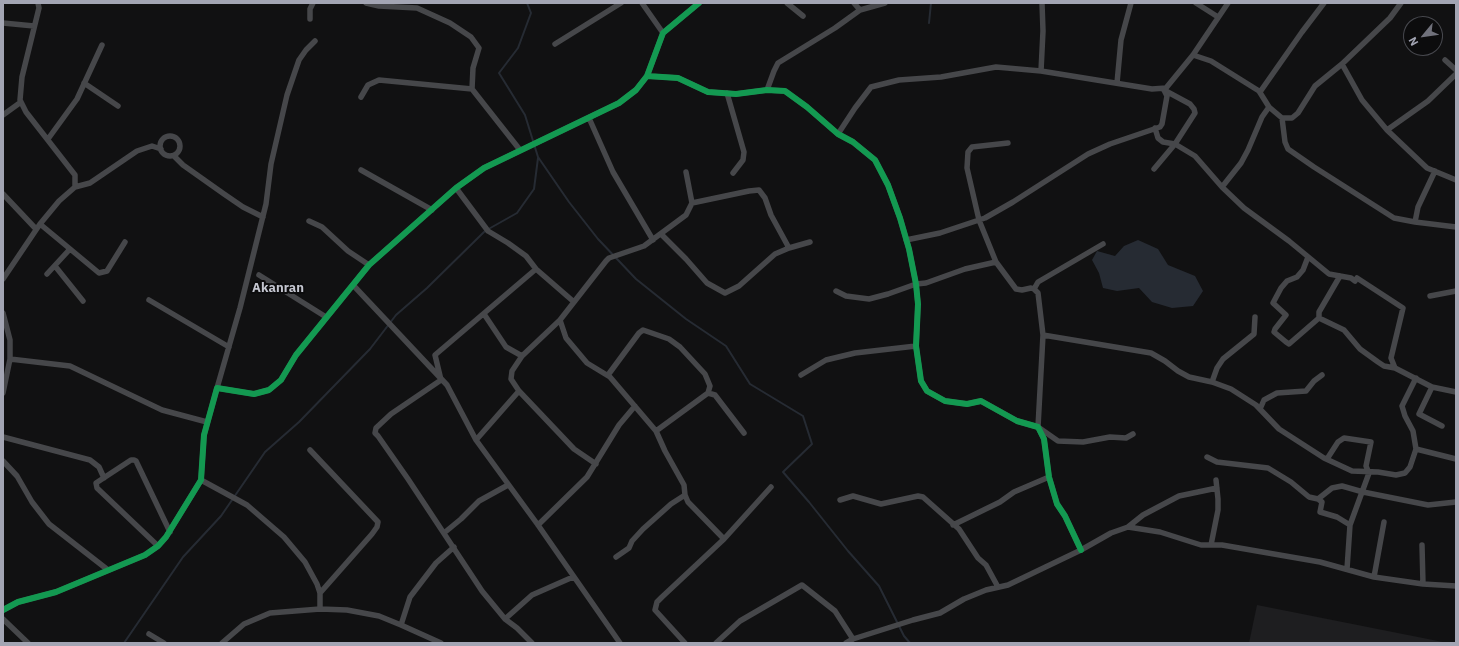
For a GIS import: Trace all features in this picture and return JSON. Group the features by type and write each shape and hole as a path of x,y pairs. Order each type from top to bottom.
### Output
{"street":[{"path":"38,3 39,8 22,77 20,100 26,112 75,175 75,186"},
{"path":"310,19 310,10 313,3"},
{"path":"366,3 379,6 417,8 450,23 471,37 479,48 473,68 472,89 520,150"},
{"path":"555,44 621,3"},
{"path":"642,3 663,33"},
{"path":"217,388 254,394 269,390 281,380 296,355 369,265 456,188 484,168 619,103 636,90 647,76 663,33 699,3"},
{"path":"787,3 803,16"},
{"path":"854,3 860,10"},
{"path":"767,90 778,63 835,28 860,10 885,3"},
{"path":"1041,71 1043,31 1042,3"},
{"path":"1117,83 1121,40 1131,3"},
{"path":"1196,3 1218,18"},
{"path":"1165,89 1193,55 1228,3"},
{"path":"1260,92 1324,3"},
{"path":"1193,55 1211,61 1260,92 1269,107 1282,118 1292,118 1298,113 1315,86 1342,64 1390,18 1401,3"},
{"path":"3,23 34,26"},
{"path":"3,610 18,602 56,592 145,555 158,546 170,532 201,480 204,435 263,217 271,164 287,95 299,60 315,41"},
{"path":"48,139 77,99 102,45"},
{"path":"1445,60 1456,70"},
{"path":"1342,64 1362,100 1387,130 1427,168 1456,180"},
{"path":"838,134 871,87 899,80 941,77 996,67 1041,71 1152,89 1165,89 1190,104 1194,108 1195,113 1175,144 1154,170"},
{"path":"1387,130 1428,102 1456,74"},
{"path":"647,76 678,78 708,92 736,94 767,90 785,91 807,107 838,134 853,142 875,160 888,185 900,218 916,284 918,304 916,346 921,381 927,391 945,401 967,404 981,401 1017,421 1038,427 1058,441 1083,442 1110,437 1126,438 1133,434"},
{"path":"361,97 368,86 379,80 472,89"},
{"path":"84,83 118,106"},
{"path":"906,240 940,233 985,218 1088,154 1110,144 1160,127 1162,124 1167,96 1165,89"},
{"path":"727,93 744,152 743,160 733,172"},
{"path":"3,115 21,102"},
{"path":"1222,187 1241,163 1262,117 1269,107"},
{"path":"589,118 613,172 653,240"},
{"path":"1282,118 1285,142 1288,149 1394,218 1456,227"},
{"path":"1155,128 1158,138 1163,142 1175,144 1195,156 1222,187 1244,208 1329,274 1351,278 1355,281 1358,278 1403,308 1391,358 1395,368"},
{"path":"174,156 180,147 179,142 175,138 169,137 164,139 161,143 161,149 164,154 174,156 183,165 224,194 243,207 263,217"},
{"path":"1008,143 972,147 968,152 967,168 979,220 996,262 1016,289 1022,290 1031,288 1038,293 1043,335 1038,427 1044,439 1049,477 1057,504 1065,516 1081,550"},
{"path":"3,279 36,229 59,201 75,186 90,184 142,149 152,146 161,149"},
{"path":"361,170 432,210"},
{"path":"1415,222 1418,207 1435,171"},
{"path":"596,464 574,449 520,392 511,379 512,371 522,356 560,320 606,260 644,246 686,216 692,203 686,172"},
{"path":"456,188 488,231 508,242 526,256 536,269 574,302"},
{"path":"692,203 759,190 765,198 771,215 789,248"},
{"path":"3,194 36,229"},
{"path":"309,222 322,227 348,251 369,265"},
{"path":"40,224 99,273 107,271 125,242"},
{"path":"661,234 707,283 725,293 739,286 775,254 810,242"},
{"path":"1034,289 1038,282 1103,244"},
{"path":"47,274 70,249"},
{"path":"1308,257 1303,270 1297,277 1287,281 1273,303 1286,315 1274,329 1274,332 1289,344 1318,318 1319,312 1340,276"},
{"path":"836,291 846,296 869,299 916,284 926,283 965,269 996,262"},
{"path":"55,266 83,301"},
{"path":"441,380 435,355 536,269"},
{"path":"259,275 326,317"},
{"path":"353,285 384,316 447,385 476,440 538,525 620,643"},
{"path":"1430,296 1456,291"},
{"path":"149,300 229,347"},
{"path":"3,313 10,340 10,359 3,393"},
{"path":"484,314 506,347 522,356"},
{"path":"1212,382 1223,359 1254,334 1255,317"},
{"path":"1318,318 1344,330 1360,349 1384,366 1395,368 1432,387 1456,392"},
{"path":"560,320 566,338 587,363 608,375 656,431 665,451 684,485 685,496 688,502 724,539"},
{"path":"608,375 639,333 643,330 669,339 680,347 705,374 710,386 708,393 656,431"},
{"path":"1043,335 1151,353 1165,361 1178,372 1190,377 1212,382 1231,390 1256,405 1279,429 1327,459 1352,472 1378,472 1396,475 1405,473 1410,467 1416,449 1412,431 1402,406 1416,378"},
{"path":"801,375 826,360 855,353 916,346"},
{"path":"10,359 70,366 162,410 207,422"},
{"path":"1260,409 1264,400 1277,393 1306,392 1314,381 1322,375"},
{"path":"441,380 391,414 376,428 375,433 396,461 482,591 505,619 517,628 532,643"},
{"path":"1432,387 1419,414 1442,426"},
{"path":"476,440 520,392"},
{"path":"708,393 715,395 744,433"},
{"path":"538,525 587,477 619,425 635,406"},
{"path":"3,437 90,460 99,467 104,478"},
{"path":"1327,459 1338,442 1344,438 1371,442 1366,466 1369,473 1350,525 1347,570"},
{"path":"1416,449 1456,459"},
{"path":"310,450 378,522 377,527 372,534 320,593"},
{"path":"1207,457 1217,462 1268,468 1291,482 1309,497 1318,499 1322,502 1320,512 1337,517 1350,525"},
{"path":"158,546 97,488 96,483 131,460 136,461 170,532"},
{"path":"3,461 17,476 32,502 49,524 108,570"},
{"path":"954,525 1000,502 1014,492 1049,477"},
{"path":"201,480 247,505 284,537 305,562 317,584 320,593 320,609"},
{"path":"1211,545 1218,510 1216,480"},
{"path":"444,533 479,501 508,485"},
{"path":"1318,499 1332,488 1342,486 1428,506 1456,502"},
{"path":"685,643 655,610 658,602 662,596 724,539 770,487"},
{"path":"846,643 852,639 940,613 964,599 986,590 1008,585 1081,550 1111,532 1128,527 1143,515 1180,496 1217,488"},
{"path":"616,557 629,548 632,541 643,529 671,504 685,496"},
{"path":"840,500 853,496 881,504 920,496 923,497 958,529 978,558 986,565 998,587"},
{"path":"1374,577 1384,522"},
{"path":"1128,527 1160,532 1201,545 1222,545 1320,562 1374,577 1422,584 1456,586"},
{"path":"1422,545 1422,584"},
{"path":"401,625 410,597 436,563 454,547"},
{"path":"505,619 532,595 573,577"},
{"path":"716,643 740,621 802,585 835,611 852,639"},
{"path":"222,643 244,624 270,613 320,609 347,610 379,616 441,643"},
{"path":"3,619 28,643"},
{"path":"149,634 164,643"}],"shaded area":[{"path":"1138,240 1158,249 1168,265 1195,276 1203,291 1193,306 1172,308 1152,302 1139,288 1117,291 1103,288 1099,273 1092,260 1097,251 1115,256 1124,246"},
{"path":"1257,605 1448,643 1249,643"}],"waterway":[{"path":"527,3 531,13 518,48 499,73 525,115 538,157 569,202 598,239 636,279 686,319 726,346 750,384 803,416 812,444 783,472 879,586 904,636 910,643"},
{"path":"929,23 931,3"},
{"path":"124,643 183,557 221,516 265,452 299,422 370,349 396,315 427,288 485,231 517,213 534,189 538,158"}],"cycle path":[{"path":"3,610 18,602 56,592 145,555 158,546 166,537 201,480 204,435 217,388 254,394 269,390 281,380 296,355 369,265 456,188 484,168 619,103 636,90 647,76 663,33 699,3"},
{"path":"647,76 678,78 708,92 736,94 767,90 785,91 807,107 838,134 853,142 875,160 888,185 909,249 916,284 918,304 916,346 921,381 927,391 945,401 967,404 981,401 1017,421 1038,427 1044,439 1049,477 1057,504 1065,516 1081,550"}],"district":[{"name":"Akanran","path":"278,288"}]}
